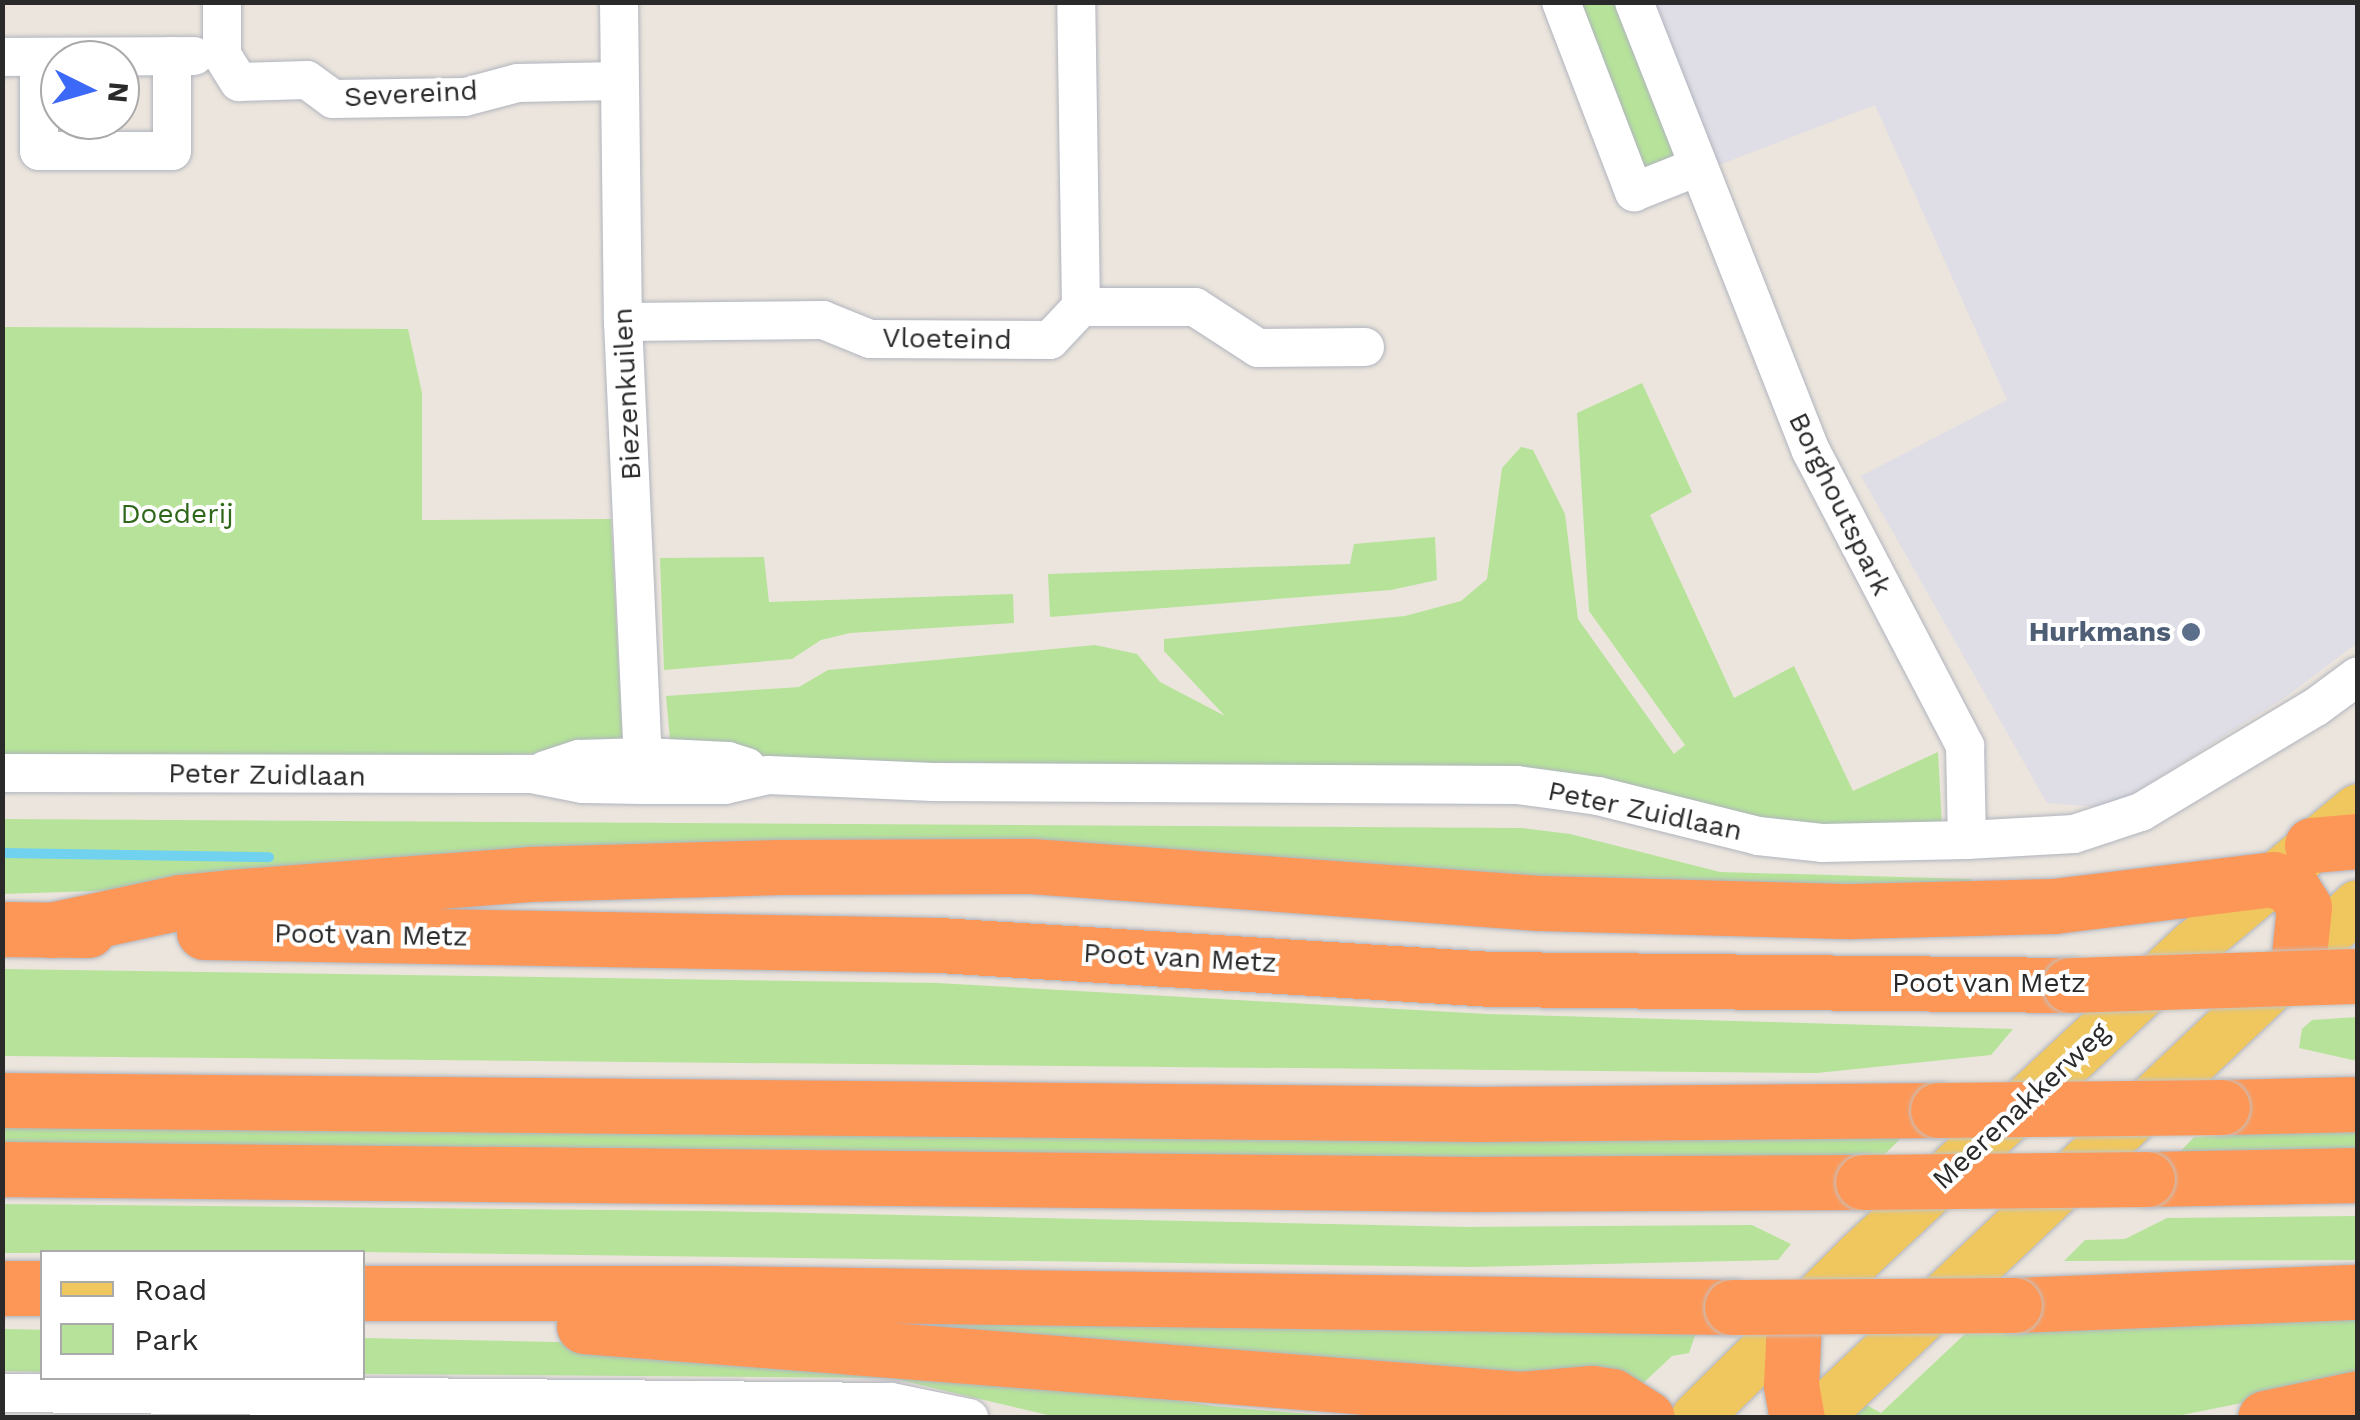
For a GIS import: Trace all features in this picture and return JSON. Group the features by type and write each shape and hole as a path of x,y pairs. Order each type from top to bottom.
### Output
{"highway":[{"path":"27,929 180,902 528,874 688,869 1031,866 1558,904 1852,911 2054,906 2314,855"},
{"path":"2298,965 2304,906 2292,888 2314,855"},
{"name":"Poot van Metz","path":"27,929 939,946 1491,979 2070,985 2358,976"},
{"path":"2,1100 1480,1114 2358,1104"},
{"path":"2,1170 1475,1184 2358,1174"},
{"path":"2,1288 40,1288"},
{"path":"365,1294 709,1293 1732,1306 2014,1304 2358,1292"},
{"path":"490,1296 584,1326 1532,1408 1592,1393 1612,1396 1647,1418"},
{"path":"1794,1320 1790,1386 1798,1418"},
{"path":"2265,1418 2358,1398"}],"main road":[{"name":"Meerenakkerweg","path":"1696,1418 1794,1320 2194,946 2314,855 2358,808"},
{"path":"1816,1418 2358,905"}],"street":[{"path":"172,56 172,150 39,150 21,57 222,55 222,2"},
{"name":"Biezenkuilen","path":"619,2 623,322 644,771"},
{"path":"1076,2 1081,308 1196,307 1258,348 1365,347"},
{"path":"1560,2 1634,192 1697,167"},
{"name":"Borghoutspark","path":"1634,2 1810,451 1964,746 1968,840"},
{"name":"Severeind","path":"222,55 238,82 307,80 333,100 465,97 518,82 619,81"},
{"name":"Vloeteind","path":"623,322 823,320 870,339 1050,340 1081,308"},
{"name":"Peter Zuidlaan","path":"2,773 532,774 578,759 644,771 728,760 768,775 932,782 1517,785 1598,796 1698,823 1774,838 1872,844 2074,834 2141,812 2316,707 2358,676"},
{"path":"2,1393 891,1402 970,1418"}],"shaded area":[{"path":"1652,3 2357,3 2357,643 2287,696 2110,808 2047,803 1861,476 2007,400 1875,105 1719,165"}],"green space":[{"path":"1572,3 1615,3 1674,155 1665,169 1638,170"},
{"name":"Doederij","path":"3,327 408,329 422,393 422,520 611,519 623,751 328,760 3,759"},
{"path":"1642,383 1692,492 1650,515 1734,698 1794,666 1853,791 1938,752 1942,826 1799,826 1728,816 671,750 666,696 799,687 828,670 1095,645 1137,654 1160,682 1225,716 1164,651 1164,639 1405,616 1461,601 1487,579 1502,468 1521,447 1533,450 1565,514 1578,619 1674,754 1685,745 1589,611 1577,413"},
{"path":"1435,537 1437,580 1391,590 1050,617 1048,574 1350,564 1354,544"},
{"path":"764,557 769,602 1013,594 1014,623 850,633 821,640 792,659 664,670 660,558"},
{"path":"3,819 1523,828 1570,834 1720,872 1971,879 1976,887 279,885 3,894"},
{"path":"3,969 937,983 1487,1014 2013,1029 1991,1055 1817,1073 3,1056"},
{"path":"2357,1017 2357,1061 2299,1048 2302,1029 2312,1020"},
{"path":"3,1118 1907,1132 1876,1163 3,1144"},
{"path":"2357,1126 2357,1154 2178,1154 2194,1137"},
{"path":"3,1204 709,1211 1468,1227 1752,1225 1791,1244 1778,1260 1470,1267 365,1250 3,1253"},
{"path":"2357,1216 2357,1260 2064,1261 2085,1240 2125,1239 2167,1218"},
{"path":"916,1313 1696,1333 1689,1353 1672,1356 1637,1389 705,1322"},
{"path":"2357,1315 2357,1380 2172,1417 1844,1418 1863,1403 1881,1413 1966,1333 2242,1325 2259,1318"},
{"path":"3,1329 40,1330 40,1372 2,1371"},
{"path":"365,1338 706,1345 1059,1382 1213,1406 1345,1417 1056,1417 891,1378 365,1374"}],"waterway":[{"path":"2,853 269,857"}],"place":[{"name":"Hurkmans","path":"2191,632"}]}
